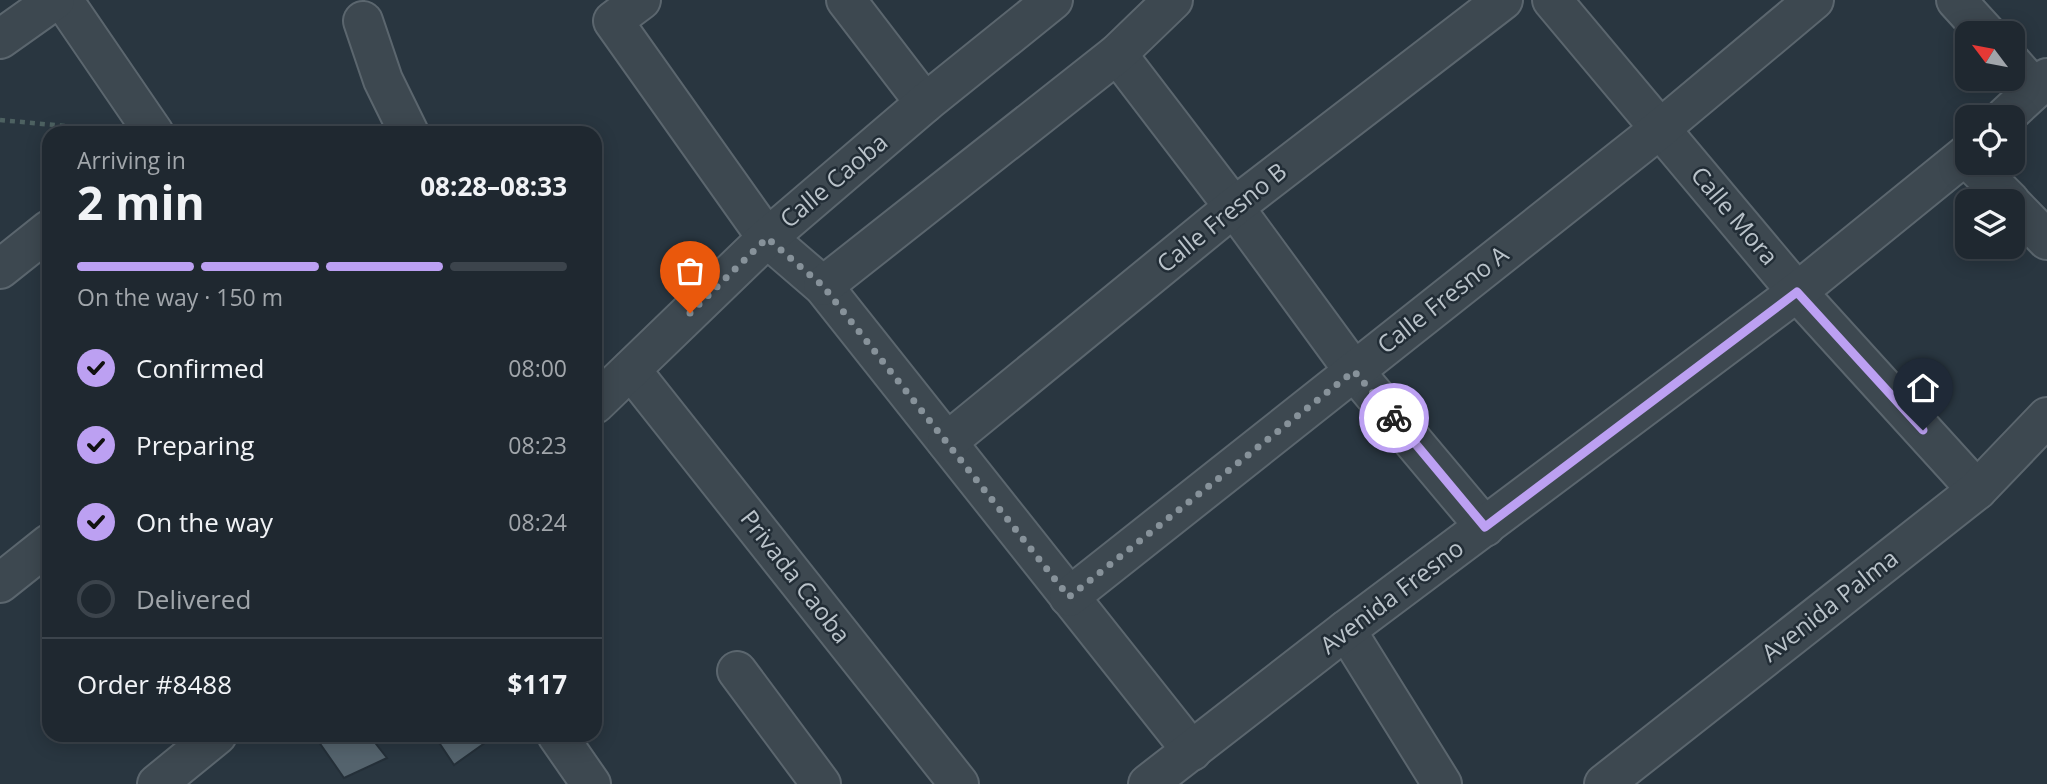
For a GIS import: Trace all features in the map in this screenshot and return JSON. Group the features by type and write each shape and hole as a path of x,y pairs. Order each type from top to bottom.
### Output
{"street":[{"path":"0,39 55,0"},
{"path":"63,0 149,126"},
{"path":"641,0 613,21 767,238 823,286 1192,751"},
{"path":"846,0 925,103"},
{"name":"Calle Caoba","path":"602,397 767,238 925,103 1053,0"},
{"name":"Calle Fresno B","path":"947,442 1234,207 1503,0"},
{"name":"Calle Mora","path":"1552,0 1797,292 1978,490"},
{"name":"Calle Fresno A","path":"1069,597 1661,128 1814,0"},
{"path":"1956,0 1975,21"},
{"path":"823,286 1116,54 1151,7"},
{"path":"363,21 383,79 406,126"},
{"path":"1116,54 1234,207 1354,371 1485,527"},
{"path":"2013,105 2031,77"},
{"name":"Avenida Fresno","path":"1149,784 1346,630 1797,292 1955,167"},
{"path":"1985,175 1998,189"},
{"path":"2025,217 2047,240"},
{"path":"0,269 42,236"},
{"name":"Privada Caoba","path":"631,370 959,784"},
{"name":"Avenida Palma","path":"1604,784 1978,490 2047,417"},
{"path":"0,583 42,550"},
{"path":"1346,630 1442,784"},
{"path":"737,671 821,784"},
{"path":"157,784 208,742"},
{"path":"563,742 592,784"}],"path":[{"path":"0,120 66,126"}],"building":[{"path":"319,742 374,742 387,758 344,778"},
{"path":"439,742 486,742 454,765"}],"way so far":[{"path":"690,313 767,238 823,286 1069,597 1354,371 1394,418"}],"route":[{"path":"1394,418 1485,527 1797,292 1923,430"}]}
